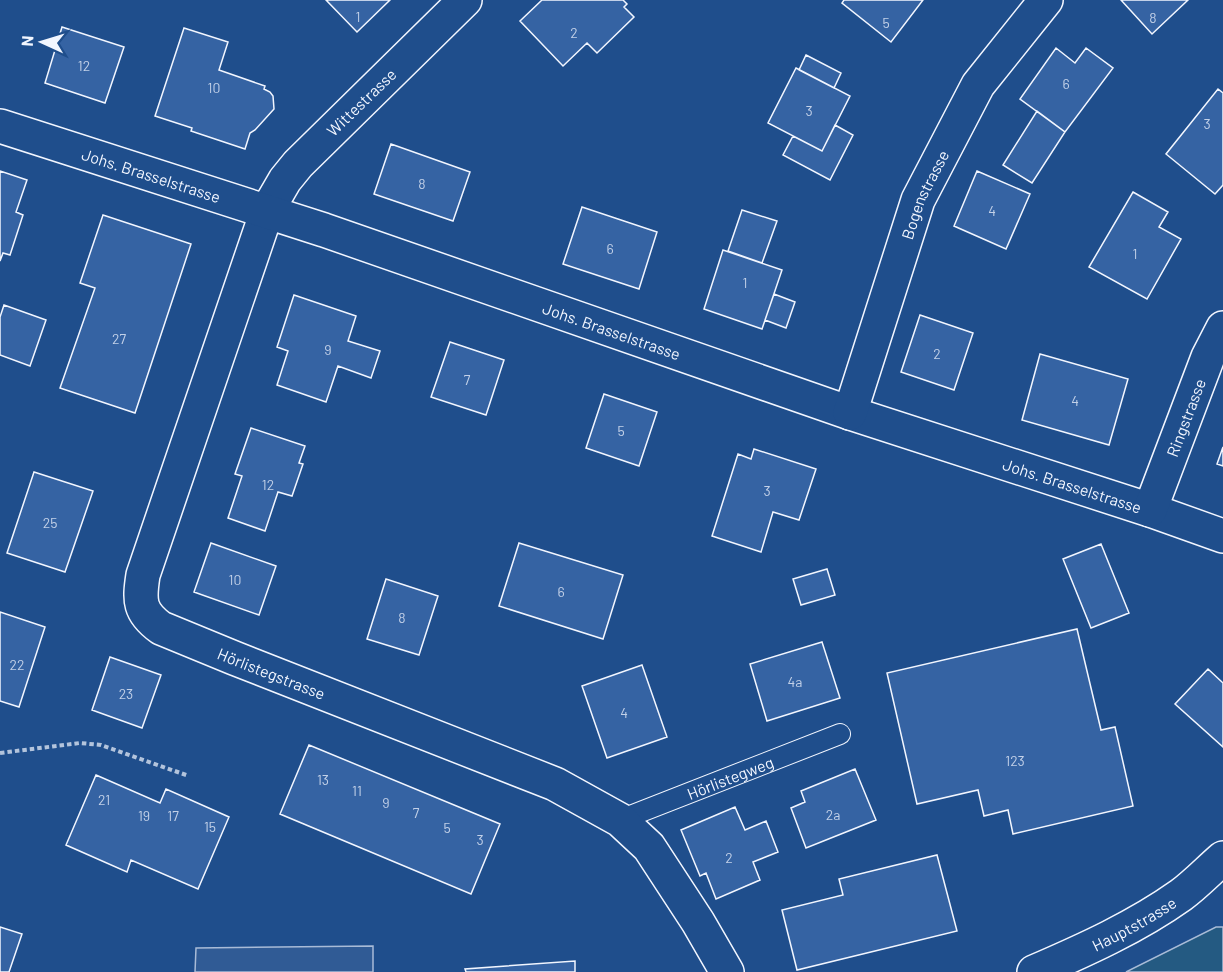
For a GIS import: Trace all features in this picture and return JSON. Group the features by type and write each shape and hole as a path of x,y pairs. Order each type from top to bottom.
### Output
{"street":[{"name":"Wittestrasse","path":"267,211 285,180 298,164 465,0"},
{"name":"Bogenstrasse","path":"850,413 918,200 978,85 1046,0"},
{"name":"Johs. Brasselstrasse","path":"0,126 324,230 850,413 1150,510 1223,536"},
{"name":"Hörlistegstrasse","path":"267,211 143,575 141,592 143,610 161,628 555,784 620,820 649,848 727,972"},
{"name":"Ringstrasse","path":"1150,510 1208,357 1223,328"},
{"name":"Hauptstrasse","path":"1034,972 1073,956 1128,928 1182,894 1223,858"}],"lane":[{"name":"Hörlistegweg","path":"620,820 840,734"}],"path":[{"path":"0,753 80,743 101,745 189,776"}],"shaded area":[{"path":"1216,927 1223,927 1223,972 1126,972"},
{"path":"373,946 373,972 195,972 196,948"}],"building":[{"path":"326,0 390,0 357,32"},
{"path":"542,0 623,0 627,4 624,7 634,17 597,53 587,43 563,66 520,21"},
{"path":"844,0 923,0 891,42 842,3"},
{"path":"1121,0 1188,0 1152,34"},
{"path":"62,27 124,47 105,103 45,83"},
{"path":"184,28 228,42 219,70 265,86 264,89 273,96 274,109 250,133 245,149 155,116"},
{"path":"1056,48 1075,63 1086,48 1113,68 1065,132 1020,99"},
{"path":"806,55 841,73 834,88 799,70"},
{"path":"796,68 850,96 822,151 768,123"},
{"path":"1218,89 1223,93 1223,185 1215,194 1166,154"},
{"path":"1037,111 1065,132 1032,183 1003,165"},
{"path":"835,125 853,135 830,180 783,155 793,136 822,151"},
{"path":"391,144 470,172 453,221 374,194"},
{"path":"0,171 27,180 16,212 23,215 10,255 3,253 0,261"},
{"path":"977,171 1030,194 1006,249 954,226"},
{"path":"1133,192 1168,212 1159,227 1181,239 1147,299 1089,267"},
{"path":"582,207 657,232 639,289 563,264"},
{"path":"742,210 777,221 762,263 728,251"},
{"path":"103,215 191,244 135,413 60,388 95,288 80,283"},
{"path":"723,250 782,270 762,329 704,309"},
{"path":"774,294 795,302 786,328 765,320"},
{"path":"294,295 356,316 348,341 380,351 371,378 338,366 326,402 277,385 288,351 277,347"},
{"path":"4,305 46,320 30,366 0,355 0,317"},
{"path":"920,315 973,333 954,390 901,372"},
{"path":"450,342 504,360 486,415 431,397"},
{"path":"1040,354 1128,379 1109,445 1022,420"},
{"path":"604,394 657,412 639,466 586,448"},
{"path":"251,428 305,446 299,463 303,464 292,496 278,492 265,531 228,518 242,476 235,474"},
{"path":"1223,447 1223,466 1217,464"},
{"path":"754,449 816,469 799,520 773,512 761,552 712,536 738,454 751,459"},
{"path":"34,472 93,491 65,572 7,553"},
{"path":"211,543 276,566 259,615 194,592"},
{"path":"519,543 623,575 603,639 499,606"},
{"path":"1101,544 1129,613 1091,628 1063,559"},
{"path":"827,569 835,595 801,605 793,579"},
{"path":"386,579 438,596 419,655 367,639"},
{"path":"0,612 45,627 19,707 0,701"},
{"path":"1077,629 1101,730 1115,727 1133,806 1013,834 1008,810 984,816 978,790 917,804 887,673"},
{"path":"822,642 840,698 767,721 750,664"},
{"path":"110,657 161,675 142,728 92,710"},
{"path":"642,665 667,737 607,758 582,686"},
{"path":"1208,669 1223,683 1223,747 1175,704"},
{"path":"309,745 500,824 471,894 280,814"},
{"path":"855,769 876,820 806,848 791,808 805,802 801,791"},
{"path":"96,775 160,803 166,789 229,817 198,889 131,860 127,872 66,845"},
{"path":"735,807 745,830 766,821 778,852 753,862 760,880 716,899 706,873 700,876 681,830"},
{"path":"937,855 957,931 797,970 782,910 843,895 839,879"},
{"path":"0,927 22,934 9,972 0,972"},
{"path":"575,961 575,972 466,972 465,969"}]}
